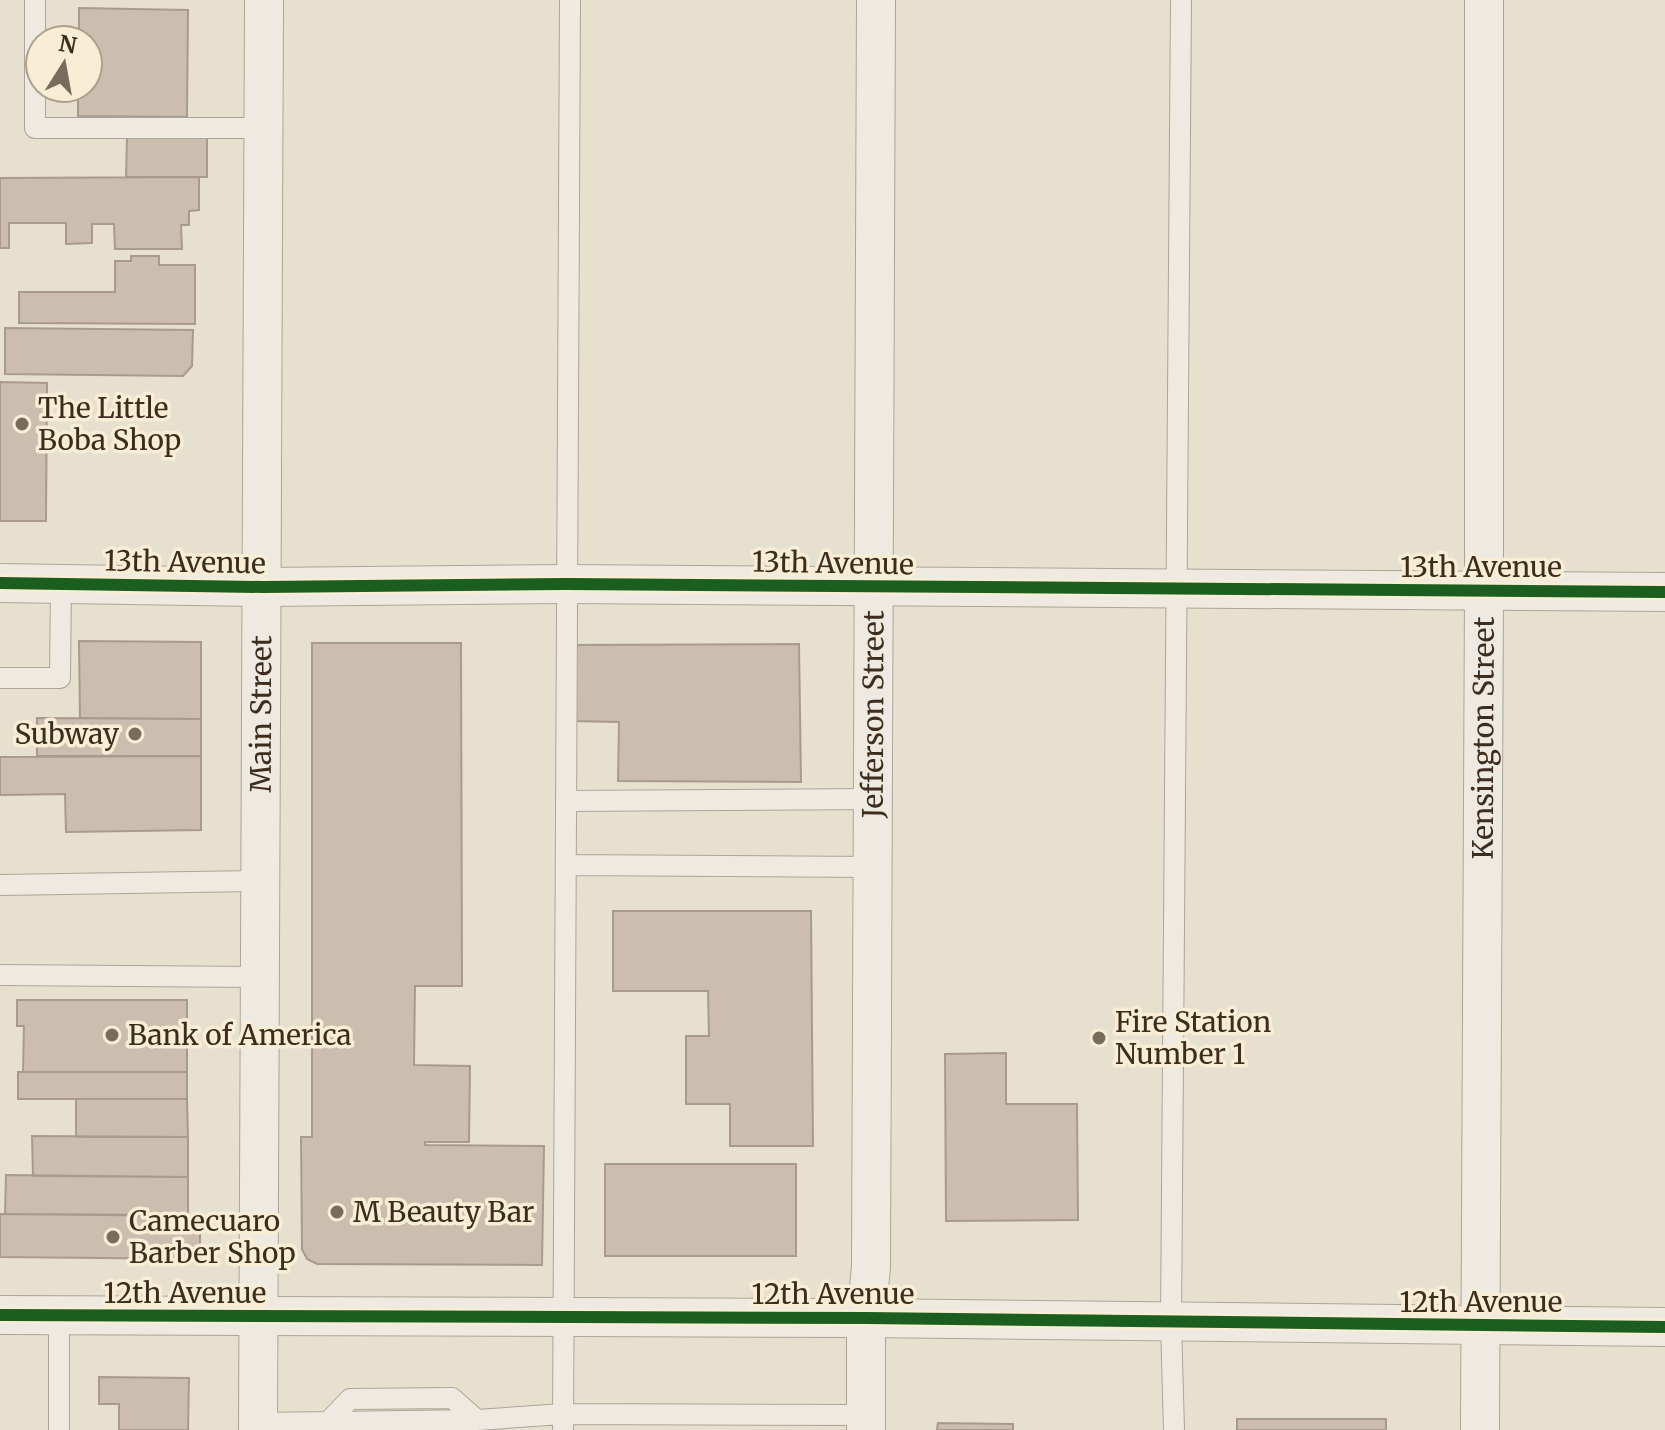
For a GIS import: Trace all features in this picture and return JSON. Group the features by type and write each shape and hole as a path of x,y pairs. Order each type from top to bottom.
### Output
{"street":[{"name":"Main Street","path":"258,1427 264,0"},
{"name":"Jefferson Street","path":"866,1423 866,1318 871,1267 876,0"},
{"name":"Kensington Street","path":"1480,1430 1484,0"},
{"name":"13th Avenue","path":"0,583 263,587 566,584 1665,592"},
{"name":"12th Avenue","path":"0,1315 866,1318 1665,1327"}],"lane":[{"path":"35,0 35,128 264,128"},
{"path":"563,1422 570,0"},
{"path":"1174,1430 1171,1323 1181,0"},
{"path":"0,678 60,678 61,584"},
{"path":"566,801 873,799"},
{"path":"566,865 872,867"},
{"path":"0,885 261,881"},
{"path":"0,975 261,977"},
{"path":"59,1316 59,1430"},
{"path":"258,1427 332,1426 350,1399 452,1398 471,1425 563,1422 866,1423"}],"building":[{"path":"79,8 188,10 187,117 78,116 78,104 104,104 104,24 79,24"},
{"path":"127,137 207,138 207,177 126,177"},
{"path":"199,177 199,210 189,211 189,225 181,225 182,249 115,249 114,224 92,224 92,243 66,244 66,223 9,223 9,248 0,248 0,178"},
{"path":"131,256 159,256 159,265 195,265 195,324 19,323 19,292 115,292 115,261 131,261"},
{"path":"5,328 193,330 192,366 183,376 5,374"},
{"path":"0,382 47,383 46,521 0,521"},
{"path":"79,641 201,642 201,719 80,718"},
{"path":"312,643 461,643 462,986 415,986 414,1065 470,1066 469,1142 425,1142 425,1145 544,1146 542,1265 317,1264 307,1259 302,1249 301,1137 312,1137"},
{"path":"799,644 801,782 618,781 619,722 570,721 569,645"},
{"path":"37,718 201,719 201,756 37,756"},
{"path":"201,756 201,830 66,832 65,794 0,795 0,757"},
{"path":"613,911 811,911 813,1146 730,1146 730,1104 686,1104 686,1036 709,1036 708,991 613,991"},
{"path":"17,1000 187,1000 187,1072 23,1072 24,1026 17,1026"},
{"path":"1006,1053 1006,1104 1077,1104 1078,1220 946,1221 945,1054"},
{"path":"18,1072 187,1072 187,1099 18,1099"},
{"path":"76,1099 187,1099 188,1137 76,1137"},
{"path":"32,1136 188,1137 188,1177 33,1176"},
{"path":"605,1164 796,1164 796,1256 605,1256"},
{"path":"6,1175 188,1177 188,1215 5,1214"},
{"path":"0,1214 200,1216 200,1259 0,1257"},
{"path":"99,1377 189,1378 188,1430 119,1430 119,1404 99,1404"},
{"path":"1237,1419 1386,1419 1386,1430 1237,1430"},
{"path":"938,1423 1013,1424 1013,1430 937,1430"}],"cycle path":[{"path":"0,583 263,587 566,584 1665,592"},
{"path":"0,1315 866,1318 1665,1327"}],"place":[{"name":"The Little Boba Shop","path":"22,424"},
{"name":"Subway","path":"135,734"},
{"name":"Bank of America","path":"112,1035"},
{"name":"Fire Station Number 1","path":"1099,1038"},
{"name":"M Beauty Bar","path":"337,1212"},
{"name":"Camecuaro Barber Shop","path":"113,1237"}]}
